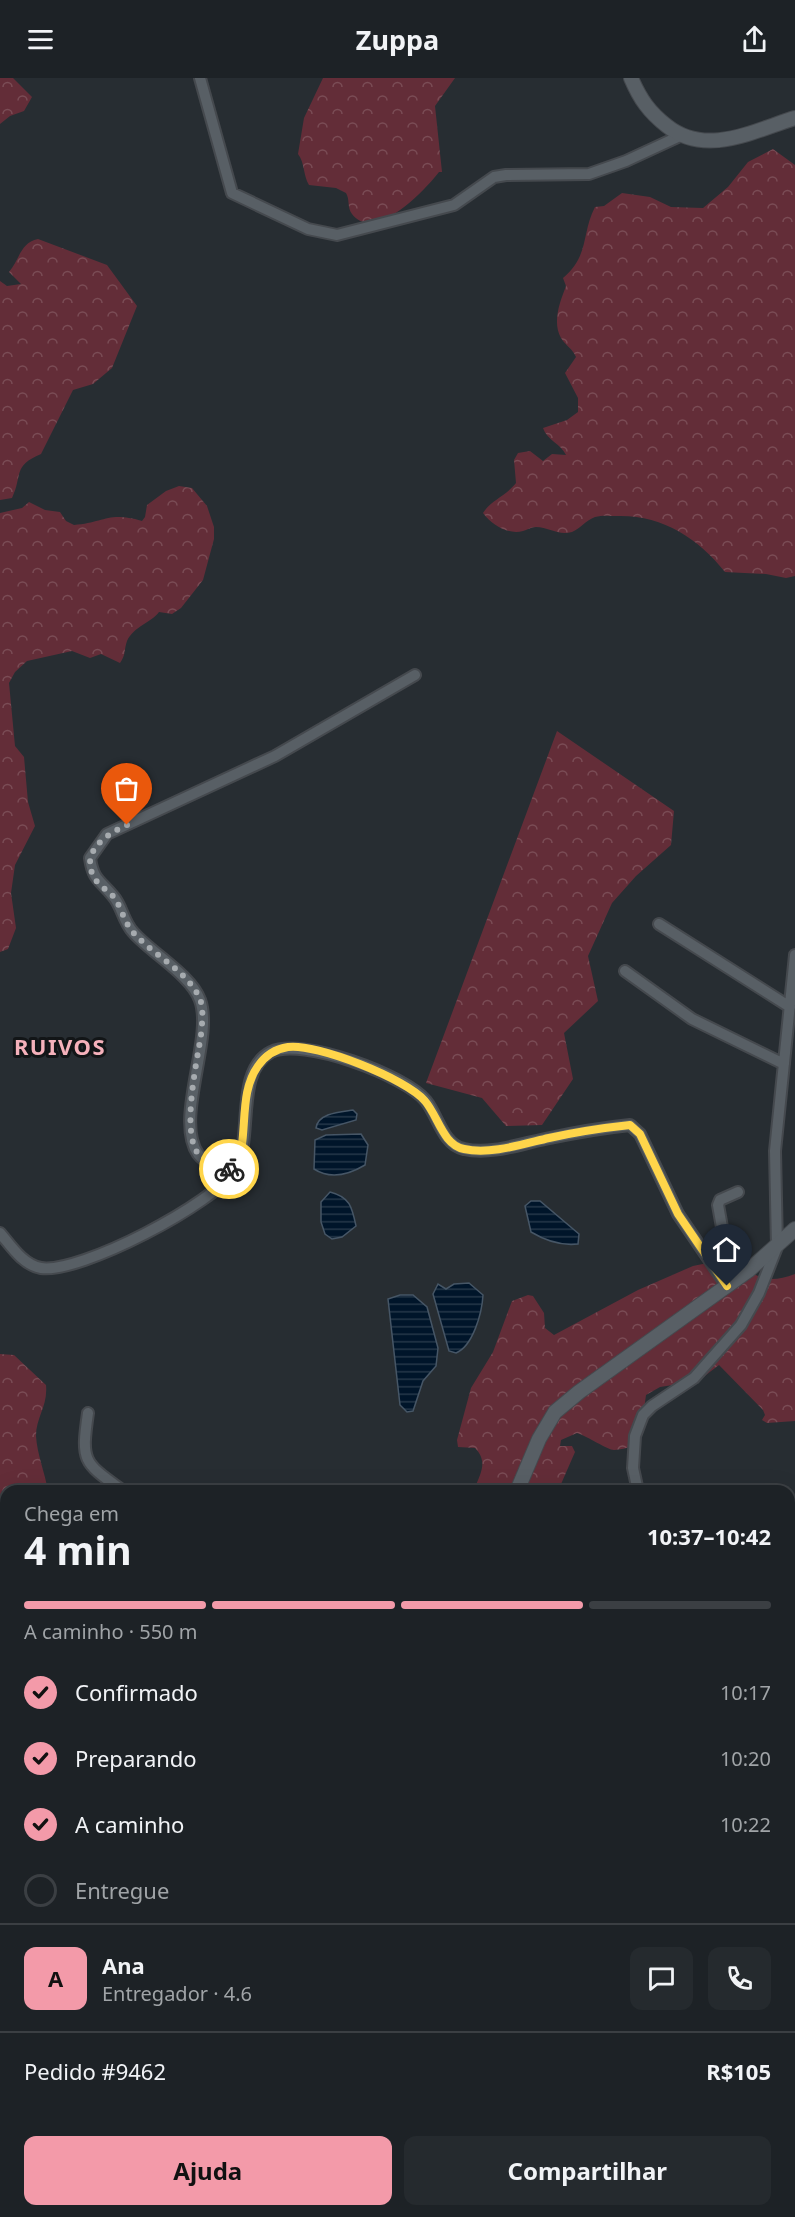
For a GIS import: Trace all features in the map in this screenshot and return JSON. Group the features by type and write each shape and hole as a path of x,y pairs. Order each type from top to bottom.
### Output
{"street":[{"path":"200,78 232,194 308,229 337,235 454,205 494,177 589,174 626,161 680,136"},
{"path":"631,78 639,99 650,113 680,136 694,141 717,142 795,118"},
{"path":"235,1171 212,1165 199,1155 193,1142 190,1123 202,1020 200,1000 189,983 133,932 114,896 98,882 90,858 106,834 275,756 415,675"},
{"path":"658,924 790,1007"},
{"path":"637,1485 633,1468 636,1436 643,1415 694,1378 734,1334 759,1293 777,1247 775,1151 795,955"},
{"path":"625,971 692,1019 784,1064"},
{"path":"0,1233 22,1259 41,1268 76,1264 143,1237 223,1184 235,1171 244,1142 248,1090 257,1067 270,1053 289,1047 320,1051 374,1070 410,1088 425,1101 449,1141 462,1149 481,1151 595,1128 630,1125 640,1134 678,1214 729,1285"},
{"path":"729,1285 718,1205 720,1200 738,1192"},
{"path":"520,1485 539,1439 555,1412 579,1392 729,1285 777,1247 795,1229"},
{"path":"88,1413 83,1447 85,1456 100,1474 115,1485"}],"green space":[{"path":"0,78 13,78 32,97 24,111 10,116 0,124"},
{"path":"323,78 455,78 435,106 442,172 439,172 412,201 386,218 373,222 362,222 350,212 346,193 336,188 309,185 307,181 298,154 304,118"},
{"path":"773,149 795,165 795,576 786,578 766,574 725,572 703,549 678,531 664,524 634,517 595,517 575,531 567,533 536,527 512,532 496,525 483,513 516,483 514,460 518,453 530,451 543,461 552,454 566,455 543,428 567,420 578,412 578,398 565,373 576,357 558,332 557,319 566,286 563,278 572,269 581,253 595,207 604,206 622,193 650,197 671,207 703,208 728,187 748,162"},
{"path":"38,239 107,265 137,306 112,368 93,384 73,390 41,454 22,467 12,498 0,500 0,281 7,286 21,284 9,272 27,244"},
{"path":"179,486 192,488 207,506 214,527 214,539 203,580 181,608 172,614 159,612 134,632 127,641 120,663 101,654 90,658 72,651 27,661 15,672 9,683 15,746 24,757 28,802 35,826 15,865 11,893 16,928 8,949 0,952 0,513 22,508 29,502 45,510 60,512 66,521 74,525 113,517 142,521 147,505 166,491"},
{"path":"557,731 674,811 671,845 636,876 612,903 588,956 598,1001 564,1033 573,1079 542,1125 506,1126 482,1098 426,1083"},
{"path":"732,1258 747,1270 768,1279 795,1274 795,1421 767,1423 762,1420 765,1415 763,1410 719,1365 698,1381 660,1387 646,1395 639,1445 614,1450 577,1433 561,1440 560,1446 572,1446 575,1452 561,1485 476,1485 482,1461 479,1452 475,1448 458,1447 457,1440 471,1388 493,1352 512,1301 528,1295 533,1296 544,1313 545,1328 554,1335 638,1290 693,1266"},
{"path":"0,1354 14,1355 46,1385 36,1436 47,1485 0,1485"}],"water":[{"path":"353,1110 357,1114 356,1120 322,1130 316,1128 325,1116"},
{"path":"361,1134 368,1145 365,1165 353,1171 334,1175 314,1169 315,1140 326,1135"},
{"path":"330,1192 346,1200 353,1213 356,1226 342,1237 332,1239 325,1234 321,1222 321,1202"},
{"path":"531,1201 540,1201 579,1234 578,1244 554,1242 531,1232 525,1206"},
{"path":"469,1283 483,1295 481,1311 472,1336 467,1344 456,1353 449,1351 433,1294 438,1284 446,1289 454,1284"},
{"path":"400,1295 413,1295 427,1307 438,1348 436,1366 423,1381 413,1411 407,1412 400,1405 388,1299"}],"way so far":[{"path":"127,825 106,834 97,844 90,858 92,868 98,882 114,896 133,932 189,983 200,1000 202,1020 190,1123 193,1142 199,1155 212,1165 229,1169"}],"district":[{"name":"RUIVOS","path":"60,1047"}],"route":[{"path":"229,1169 235,1171 241,1158 248,1090 257,1067 270,1053 289,1047 320,1051 374,1070 410,1088 425,1101 449,1141 462,1149 481,1151 595,1128 630,1125 640,1134 652,1164 678,1214 727,1286"}]}
